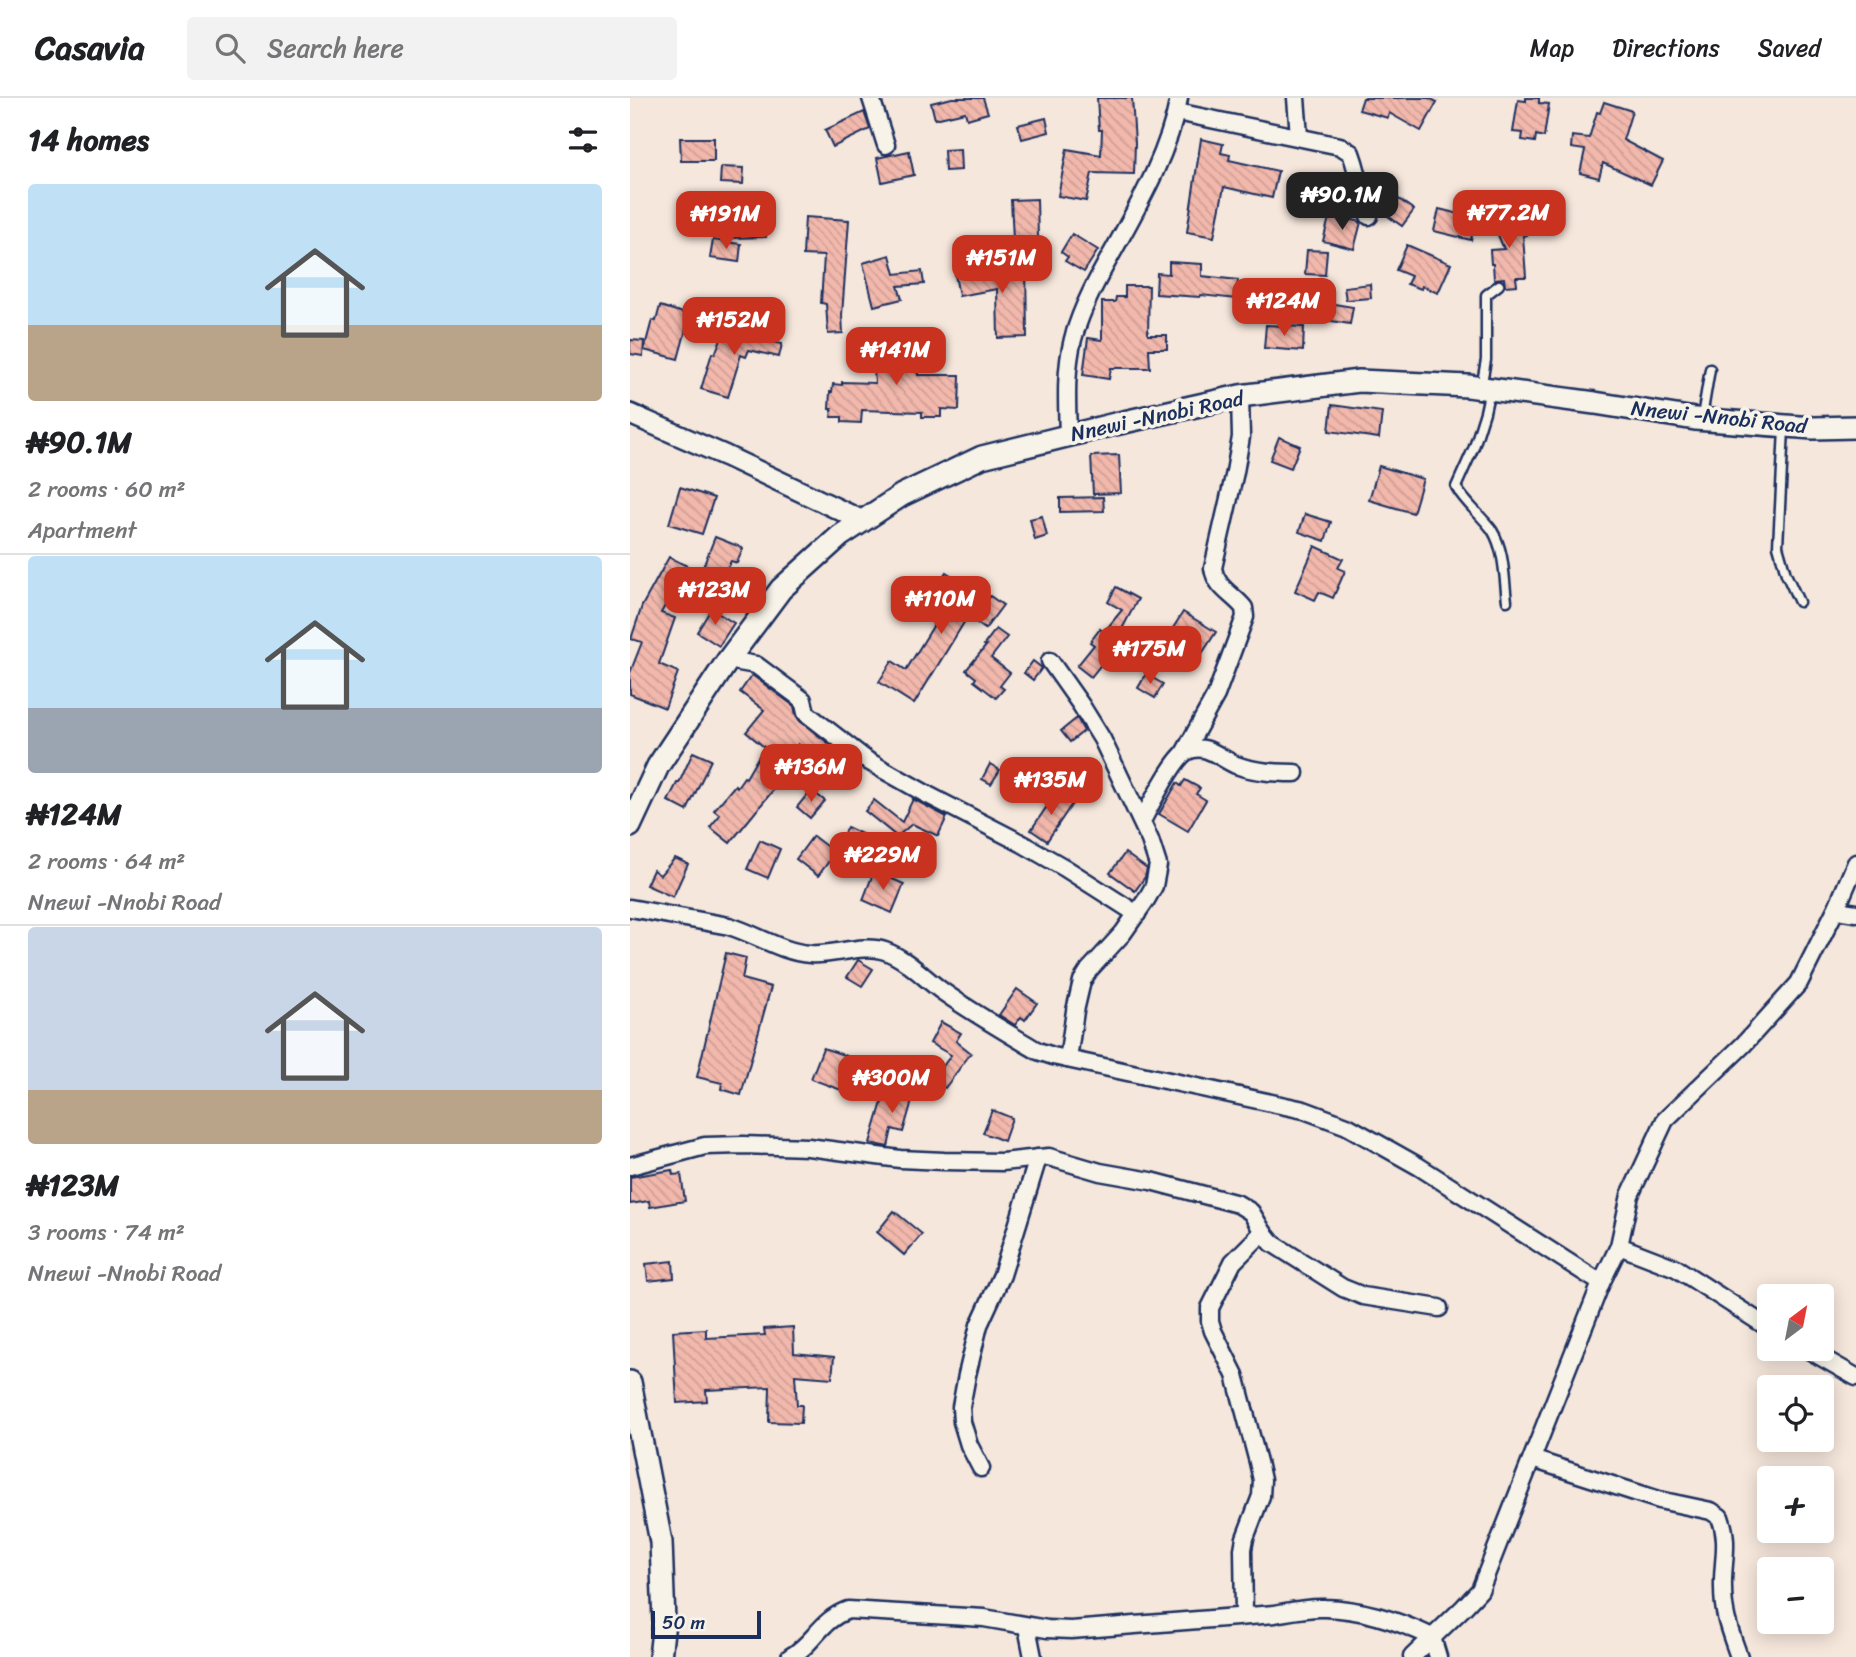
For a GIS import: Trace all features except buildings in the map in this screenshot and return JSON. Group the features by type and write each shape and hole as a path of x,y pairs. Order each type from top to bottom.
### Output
{"main road":[{"name":"Nnewi -Nnobi Road","path":"630,826 658,766 728,660 781,589 840,536 902,495 982,457 1240,397 1359,381 1485,388 1701,420 1813,428 1856,427"},
{"path":"630,1382 661,1542 664,1622 660,1657"}],"street":[{"path":"871,98 886,145"},
{"path":"1296,98 1299,136"},
{"path":"1068,435 1067,370 1073,338 1090,294 1155,171 1172,130 1178,105 1340,146 1351,153 1369,216"},
{"path":"1142,821 1216,695 1245,617 1244,608 1214,578 1213,568 1241,438 1240,397"},
{"path":"630,414 863,521"},
{"path":"728,660 757,665 803,700 806,713 868,761 1044,856 1137,914"},
{"path":"1050,661 1102,739 1142,821 1158,865 1154,886 1137,914 1082,981 1068,1059"},
{"path":"1184,753 1204,748 1235,765 1266,772 1295,773"},
{"path":"1412,1657 1480,1590 1601,1283 1619,1246 1630,1195 1665,1120 1743,1045 1799,983 1856,863"},
{"path":"1838,905 1843,911 1856,913"},
{"path":"630,908 729,926 789,950 811,954 867,948 883,949 901,958 942,991 1038,1051 1304,1110 1347,1126 1418,1167 1601,1283"},
{"path":"630,1166 705,1146 743,1145 807,1147 900,1159 944,1161 1002,1162 1049,1157 1100,1172 1152,1181 1238,1204 1251,1212 1272,1242 1343,1288 1363,1296 1440,1308"},
{"path":"981,1468 969,1446 962,1422 961,1408 967,1375 979,1325 1002,1276 1038,1158"},
{"path":"1244,1615 1243,1549 1261,1496 1262,1480 1235,1375 1213,1331 1210,1308 1233,1262 1263,1232"},
{"path":"1619,1246 1676,1268 1757,1320"},
{"path":"1830,1362 1856,1377"},
{"path":"1532,1459 1659,1500 1711,1511 1720,1517 1726,1537 1723,1586 1725,1617 1740,1657"},
{"path":"790,1657 798,1652 828,1619 848,1610 984,1618 1027,1627 1071,1630 1325,1608 1384,1618 1409,1626 1432,1637 1438,1657"},
{"path":"1027,1627 1033,1657"}],"lane":[{"path":"1499,285 1486,295 1485,412 1474,447 1456,487 1493,532 1502,554 1507,601"},
{"path":"1701,420 1710,369"},
{"path":"1784,426 1778,546 1786,574 1799,603"}]}
